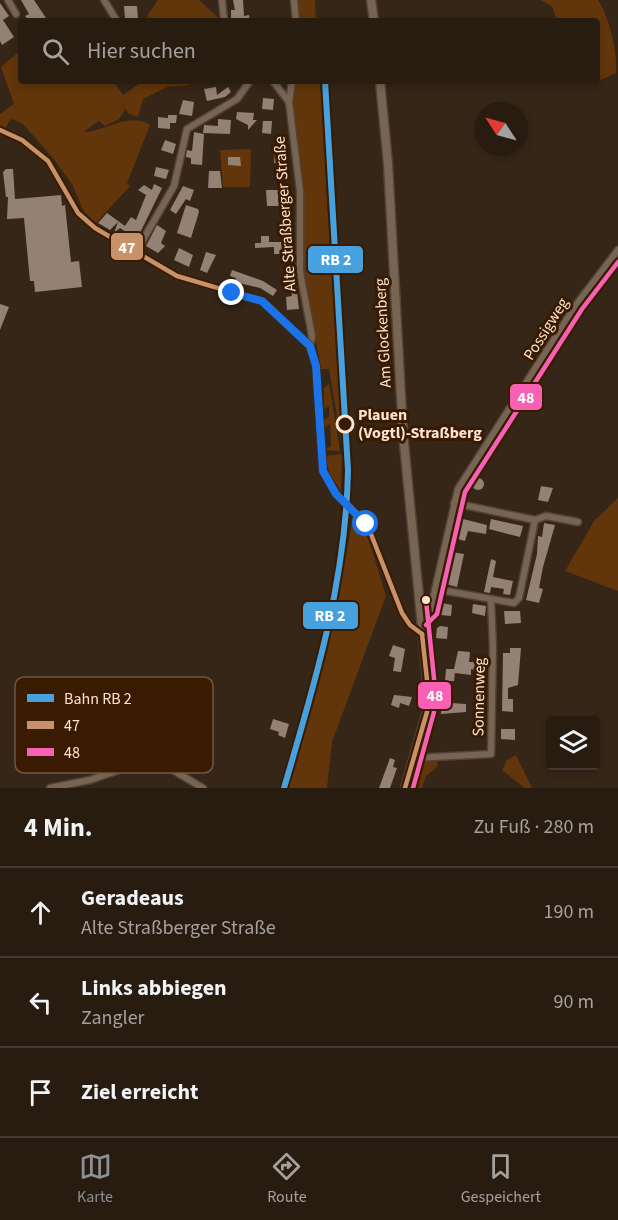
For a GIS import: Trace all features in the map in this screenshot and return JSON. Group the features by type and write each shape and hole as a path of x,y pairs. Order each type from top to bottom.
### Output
{"main road":[{"path":"371,0 374,18"},
{"name":"Am Glockenberg","path":"380,84 388,164 403,433 428,689 427,712 405,788"}],"street":[{"path":"8,0 16,14"},
{"path":"104,0 115,18"},
{"path":"222,0 224,18"},
{"path":"294,0 296,18"},
{"path":"136,252 174,186 187,129 237,99 248,84"},
{"path":"275,84 290,102"},
{"name":"Alte Straßberger Straße","path":"292,84 290,102 300,191 300,272 312,336 310,346 316,366 323,471 336,494 366,524 402,613 410,625 422,634"},
{"path":"0,130 22,140 48,161 82,219 183,279 262,301 310,346"},
{"name":"Possigweg","path":"421,619 430,612 454,503 471,466 520,396 576,305 618,250"},
{"path":"454,503 536,520 546,516 578,522"},
{"path":"435,589 514,603 519,598 536,520"},
{"name":"Sonnenweg","path":"414,758 491,754 493,681 491,600"},
{"path":"50,788 90,780 109,773"},
{"path":"176,773 203,788"},
{"path":"90,780 90,788"}],"shaded area":[{"path":"158,0 199,0 219,18 148,18"},
{"path":"297,0 315,0 316,18 299,18"},
{"path":"541,0 598,0 606,15 612,35 616,73 600,80 600,18 556,18 552,6"},
{"path":"18,53 18,84 115,84 123,95 139,84 190,84 167,87 143,99 138,117 129,114 121,102 125,110 119,119 105,126 99,121 83,132 134,120 150,125 127,183 130,186 96,223 84,212 72,184 53,158 23,124 13,119 9,121 6,128 0,125 0,114 14,104 1,67"},
{"path":"295,84 320,84 342,445 329,369 321,369 303,272 303,190 293,101"},
{"path":"251,149 250,187 223,187 220,150"},
{"path":"329,384 340,451 325,450 331,446 330,424 324,428 324,420 329,417 329,406 324,409 324,388"},
{"path":"342,454 341,493 330,476 325,456"},
{"path":"618,498 618,591 565,571 594,521"},
{"path":"353,516 368,537 386,596 332,742 327,788 287,788 334,623"},
{"path":"516,755 532,788 525,788 502,770 507,760"},
{"path":"436,760 438,766 426,776 422,788 408,788 415,762"}],"building":[{"path":"21,0 34,0 46,18 27,18 25,16 29,14"},
{"path":"233,0 243,0 244,16 249,15 250,18 231,18 231,10 235,10"},
{"path":"0,3 9,16 3,20 14,37 2,45 0,41"},
{"path":"124,6 137,6 138,18 125,18"},
{"path":"216,87 217,95 228,87 231,92 225,97 207,101 204,89"},
{"path":"263,98 274,99 273,110 262,109"},
{"path":"183,100 194,102 192,116 179,114"},
{"path":"237,112 254,113 253,120 257,120 248,130 248,125 236,119"},
{"path":"168,115 177,115 176,123 170,123 170,129 158,128 158,117 168,118"},
{"path":"218,119 231,120 230,134 203,133 204,125 218,126"},
{"path":"263,121 272,121 271,134 262,133"},
{"path":"194,132 204,134 202,165 191,164 191,158 186,157 187,150 192,151"},
{"path":"165,140 176,144 173,154 161,150"},
{"path":"275,152 284,152 284,164 274,163"},
{"path":"228,157 240,157 241,166 228,165"},
{"path":"156,167 169,170 166,179 154,176"},
{"path":"6,169 13,169 15,199 61,195 62,206 65,205 71,262 79,261 82,287 35,292 34,281 30,281 24,218 7,219 8,197 6,197 3,172"},
{"path":"209,171 220,171 222,188 208,188"},
{"path":"154,184 162,188 137,239 120,228 114,233 118,222 110,230 98,223 107,213 125,226 131,217 136,220 146,195 138,190 144,185 152,190"},
{"path":"183,186 194,190 190,201 186,199 176,214 170,210"},
{"path":"266,190 279,190 280,206 267,206"},
{"path":"186,205 198,209 199,212 191,238 177,233"},
{"path":"157,225 166,231 161,243 165,246 158,253 146,246"},
{"path":"261,236 269,236 269,242 283,242 284,254 274,254 274,247 255,248 255,243 261,243"},
{"path":"179,248 193,255 189,267 174,260"},
{"path":"206,252 216,255 207,273 200,270"},
{"path":"232,270 263,281 277,290 273,296 260,288 234,282 236,278 230,276"},
{"path":"295,275 299,309 287,310 286,297 292,296 289,276"},
{"path":"0,304 9,307 0,330"},
{"path":"480,478 484,484 480,490 476,490 472,482"},
{"path":"541,486 553,488 548,502 538,500"},
{"path":"459,518 487,525 486,534 468,531 465,541 454,538"},
{"path":"491,519 523,526 520,537 489,529"},
{"path":"544,523 555,525 543,567 539,588 543,589 539,603 526,600 537,554 538,536 542,537"},
{"path":"452,552 464,554 457,587 446,584"},
{"path":"491,559 496,561 493,577 513,581 510,595 503,594 504,589 491,587 490,593 484,592"},
{"path":"442,603 452,605 451,616 440,615"},
{"path":"473,604 486,606 485,616 472,613"},
{"path":"504,611 520,611 521,623 505,624"},
{"path":"448,627 447,639 436,638 437,628"},
{"path":"393,645 405,649 401,672 393,671 395,658 389,656"},
{"path":"510,648 521,648 518,685 508,688 508,699 513,699 513,712 502,711 503,653 510,653"},
{"path":"458,651 470,652 469,662 476,662 475,670 471,669 471,675 455,673 454,681 445,681 446,669 454,669"},
{"path":"394,695 412,697 409,706 400,703 399,708 391,705"},
{"path":"442,696 451,697 451,703 466,704 466,712 441,714"},
{"path":"273,719 289,724 285,738 278,735 279,732 270,729"},
{"path":"501,729 515,729 515,740 501,739"},
{"path":"390,758 395,760 393,767 397,768 390,788 379,788"}],"transit line":[{"path":"284,788 327,631 342,552 346,511 348,470 325,84"},
{"name":"47","path":"0,130 22,140 48,161 78,213 95,228 177,276 262,301 310,346 316,366 323,471 337,494 367,524 402,613 410,625 422,634"},
{"name":"48","path":"426,625 437,614 465,492 582,309 618,262"},
{"name":"48","path":"413,788 434,712 435,688 426,600"},
{"name":"47","path":"405,788 427,712 428,689 422,634"}],"place":[{"name":"Plauen (Vogtl)-Straßberg","path":"345,424"}],"route":[{"path":"232,293 247,295 262,301 310,346 316,366 323,471 336,494 359,514 366,524"}]}
